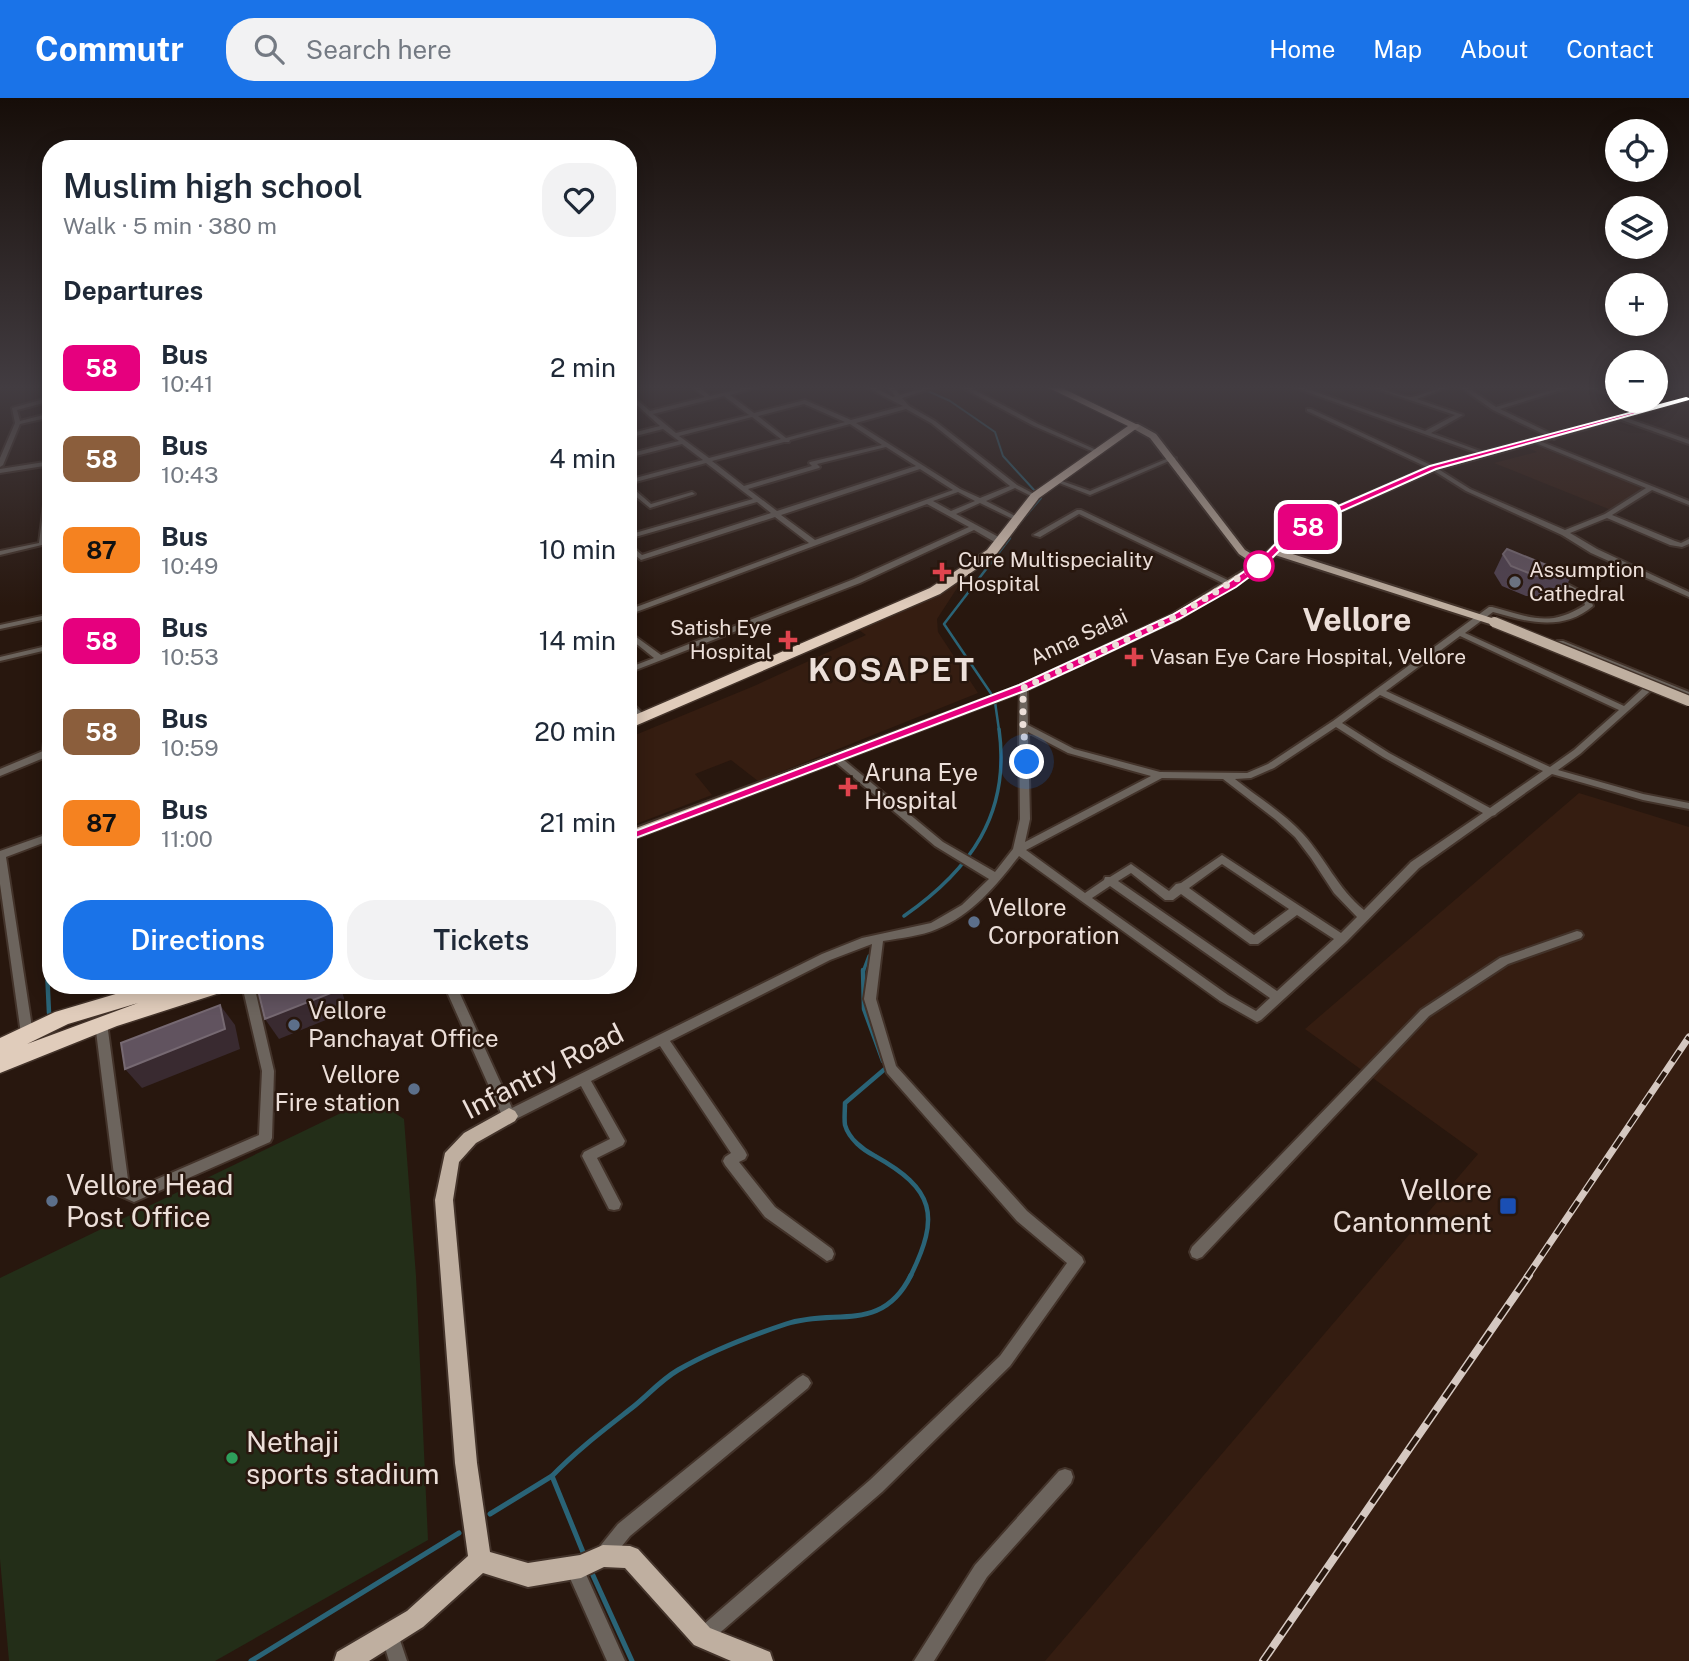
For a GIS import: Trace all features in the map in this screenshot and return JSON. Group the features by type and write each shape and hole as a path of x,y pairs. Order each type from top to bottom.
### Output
{"highway":[{"path":"637,720 935,591 971,569 1000,542 1035,496 1087,460"},
{"path":"0,1047 62,1018 143,994"},
{"path":"0,1064 101,1023 193,994"}],"main road":[{"path":"1174,460 1242,552 1261,564"},
{"name":"Anna Salai","path":"637,833 1023,688 1156,627 1232,584 1261,564 1272,551 1339,509 1433,468 1463,460"},
{"path":"1272,551 1494,622 1689,701"},
{"name":"Infantry Road","path":"480,1561 466,1463 444,1200 451,1159 470,1138 509,1116"},
{"path":"346,1661 415,1619 480,1561 528,1574 574,1567 603,1556 630,1557 702,1637 761,1661"}],"street":[{"path":"637,482 712,460"},
{"path":"743,488 817,467 812,463 825,460"},
{"path":"910,460 976,501 1017,519"},
{"path":"982,460 1015,486 1035,496"},
{"path":"1057,481 1090,493 1168,460"},
{"path":"1416,460 1468,490 1565,533 1594,551 1689,596"},
{"path":"1582,460 1689,503"},
{"path":"708,461 814,544"},
{"path":"0,471 42,465"},
{"path":"637,554 641,558 920,467"},
{"path":"950,514 1015,486"},
{"path":"1565,533 1607,515 1651,488"},
{"path":"637,610 814,544 875,518 958,490"},
{"path":"637,494 650,506 692,494"},
{"path":"637,534 756,500"},
{"path":"927,501 1000,542"},
{"path":"1037,535 1079,511 1232,584"},
{"path":"1607,515 1682,545 1689,541"},
{"path":"637,667 857,581 975,527"},
{"path":"0,553 42,544"},
{"path":"31,551 42,549"},
{"path":"1023,726 1071,751 1160,775 1248,776 1272,766 1336,723 1492,609 1530,620 1560,623 1589,606 1587,598 1544,577"},
{"path":"1478,617 1520,628 1689,695"},
{"path":"0,627 42,618"},
{"path":"1459,633 1625,710"},
{"path":"637,640 660,658"},
{"path":"0,659 42,649"},
{"path":"1160,775 1018,850 1224,998 1257,1017 1342,939 1415,865 1577,752 1657,681"},
{"name":"Infantry Road","path":"509,1116 826,957 862,942 934,926 966,908 996,878 1018,850 1025,819 1027,762 1023,688"},
{"path":"1379,691 1549,770 1643,797 1689,806"},
{"path":"637,713 642,718"},
{"path":"1336,723 1386,755 1492,813"},
{"path":"0,773 42,756"},
{"path":"836,758 962,862 996,878"},
{"path":"1224,775 1277,816 1307,844 1340,898 1363,916"},
{"path":"27,1034 1,852 42,839"},
{"path":"1086,897 1131,868 1169,897 1222,859 1342,939"},
{"path":"1109,880 1278,998"},
{"path":"1180,887 1254,941 1296,910"},
{"path":"1197,1252 1425,1013 1504,961 1577,935"},
{"path":"702,1637 876,1486 1005,1361 1077,1262 1022,1216 891,1069 870,999 878,939"},
{"path":"101,1023 123,1191 134,1196 158,1188 265,1138 268,1070 250,994"},
{"path":"454,994 509,1116"},
{"path":"663,1041 740,1155 730,1161 770,1212 827,1254"},
{"path":"584,1079 618,1141 589,1156 614,1204"},
{"path":"603,1556 624,1530 803,1384"},
{"path":"923,1661 981,1571 1065,1477"},
{"path":"574,1567 616,1661"},
{"path":"390,1634 398,1661"}],"shaded area":[{"path":"1506,460 1572,460 1644,488 1611,510 1494,463"},
{"path":"963,579 937,619 938,632 978,693 758,781 731,760 695,774 712,795 637,824 637,734 754,686 866,635 859,630 918,605"},
{"path":"1579,793 1689,827 1689,1661 1045,1661 1478,1154 1305,1029"}],"green space":[{"path":"372,1098 404,1119 416,1276 428,1540 215,1661 9,1661 0,1559 0,1278"}],"building":[{"path":"1507,549 1571,577 1536,576 1511,566 1503,554"},
{"path":"259,994 328,994 265,1019"},
{"path":"220,1005 225,1029 125,1069 121,1043"}],"waterway":[{"path":"1007,460 1035,491"},
{"path":"1019,524 1041,498"},
{"path":"1008,539 1015,530"},
{"path":"992,695 944,624 1010,538"},
{"path":"995,702 999,730"},
{"path":"904,916 948,879 981,837 999,788 999,729"},
{"path":"863,972 869,956"},
{"path":"863,972 864,1009 883,1061"},
{"path":"48,994 49,1013"},
{"path":"886,1068 845,1103 845,1123 857,1144 895,1168 920,1192 928,1220 926,1237 911,1275"},
{"path":"552,1476 678,1370 731,1344 786,1324 872,1312 886,1305 899,1293 911,1275"},
{"path":"490,1514 552,1476"},
{"path":"552,1476 585,1557"},
{"path":"251,1661 459,1533"},
{"path":"591,1571 632,1661"}],"railway":[{"path":"1527,1277 1689,1037"},
{"path":"1263,1661 1529,1275"}],"bus line":[{"name":"58","path":"637,833 1023,688 1175,617 1261,564 1283,541 1339,509 1433,468 1464,460"}],"place":[{"name":"Cure Multispeciality Hospital","path":"942,572"},
{"name":"Assumption Cathedral","path":"1515,582"},
{"name":"Satish Eye Hospital","path":"788,640"},
{"name":"Vasan Eye Care Hospital, Vellore","path":"1134,657"},
{"name":"Aruna Eye Hospital","path":"848,787"},
{"name":"Vellore Corporation","path":"974,922"},
{"name":"Vellore Panchayat Office","path":"294,1025"},
{"name":"Vellore Fire station","path":"414,1089"},
{"name":"Vellore Head Post Office","path":"52,1201"},
{"name":"Vellore Cantonment","path":"1508,1206"},
{"name":"Nethaji sports stadium","path":"232,1458"}],"district":[{"name":"Vellore","path":"1357,620"},
{"name":"KOSAPET","path":"892,670"}],"route":[{"path":"1027,762 1023,688 1156,627 1232,584 1261,564 1259,566"}]}
